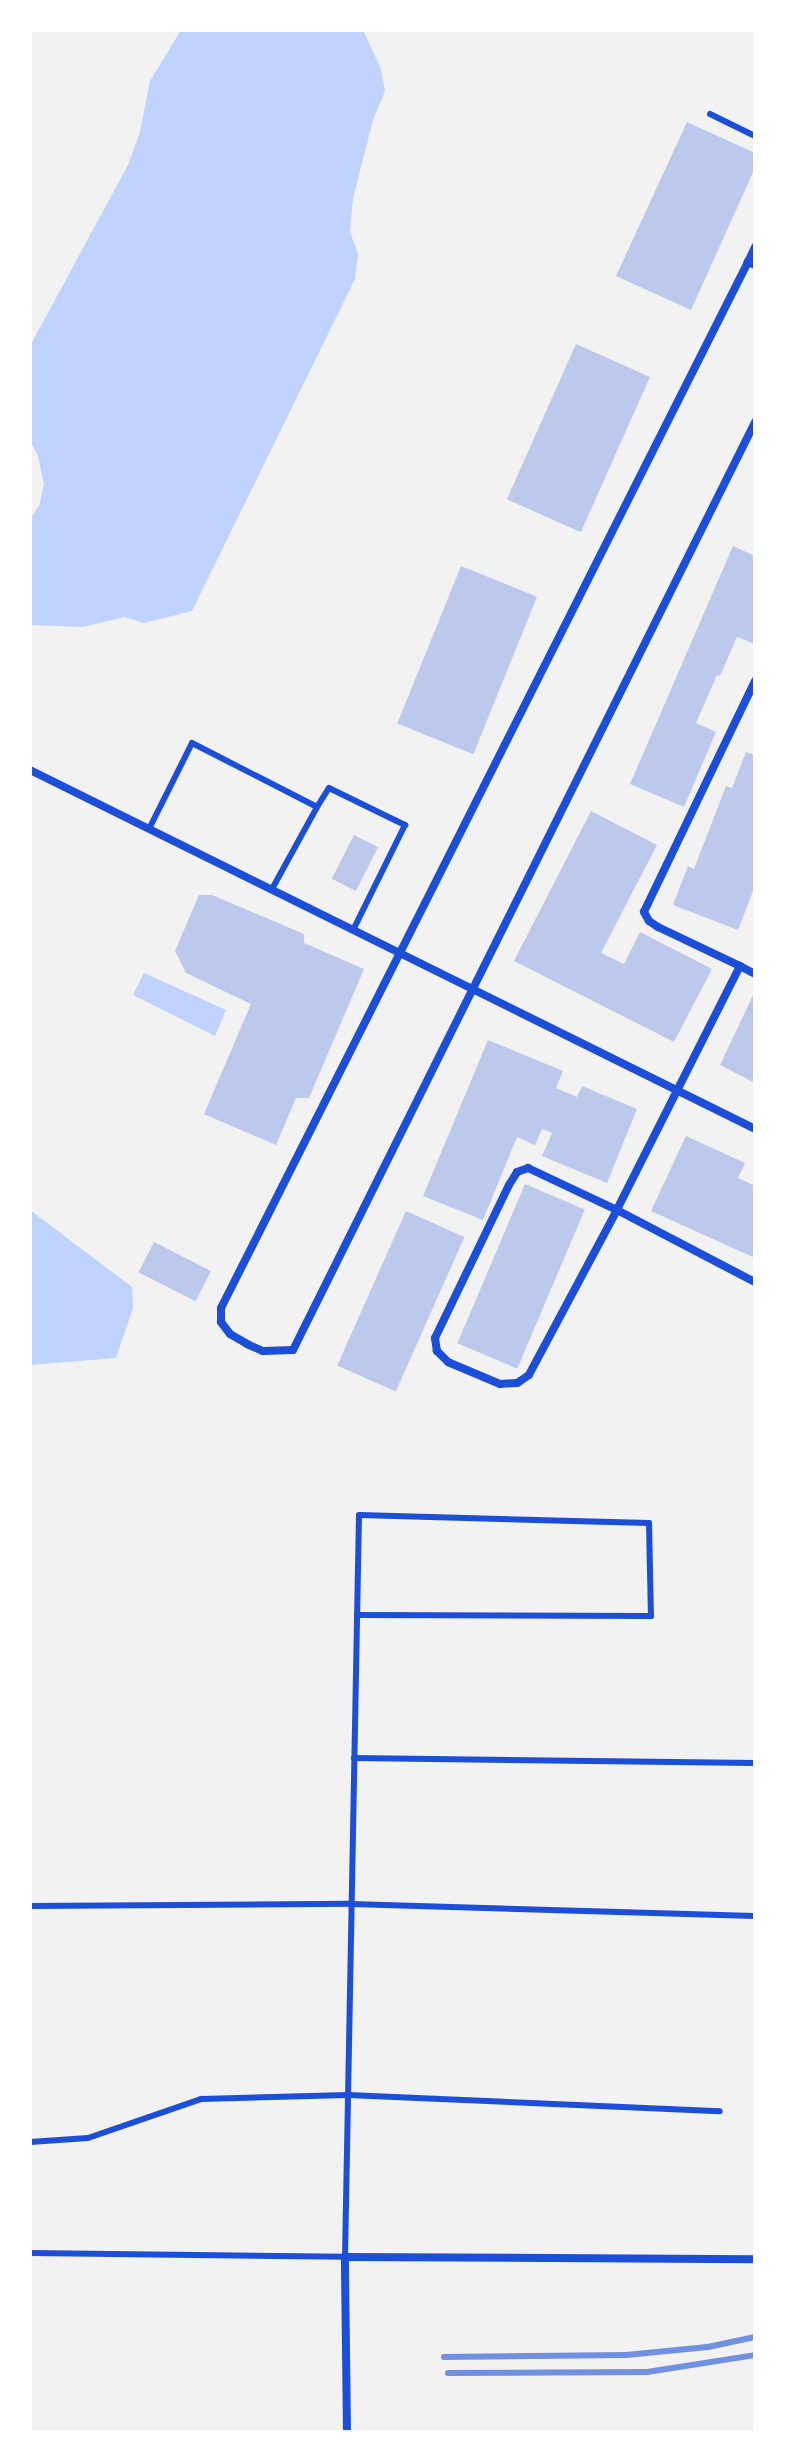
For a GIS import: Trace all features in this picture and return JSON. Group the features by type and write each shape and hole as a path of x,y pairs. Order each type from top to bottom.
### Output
{"street":[{"path":"755,247 751,263 398,953 221,1308 221,1322 230,1334 247,1344 263,1351 293,1350 755,422"},
{"path":"755,681 644,912 649,921 658,927 755,974"},
{"path":"30,770 755,1129"},
{"path":"740,966 617,1210 529,1375 517,1383 500,1384 474,1376 448,1362 437,1351 435,1338 517,1172 528,1168 539,1170 617,1210 755,1282"},
{"path":"347,2432 345,2257 755,2259"}],"lane":[{"path":"710,114 755,136"},
{"path":"150,827 192,743 317,807"},
{"path":"272,889 329,788 405,825 353,930"},
{"path":"30,2253 345,2257 351,1904 359,1515 649,1523 651,1616 357,1615"},
{"path":"354,1758 755,1763"},
{"path":"30,1906 351,1904 755,1916"},
{"path":"30,2142 88,2138 201,2099 348,2095 720,2111"}],"water":[{"path":"181,30 363,30 381,69 385,91 373,120 353,198 350,232 358,254 355,279 192,611 144,623 125,617 83,627 30,625 30,519 39,506 44,485 38,456 30,441 30,346 128,165 140,132 150,81"},
{"path":"144,973 226,1010 215,1036 133,995"},
{"path":"30,1210 132,1287 133,1308 116,1358 30,1365"}],"building":[{"path":"687,122 755,153 755,168 691,310 616,276"},
{"path":"576,344 650,377 581,532 507,499"},
{"path":"733,546 755,556 755,644 737,637 696,723 716,732 684,807 630,784"},
{"path":"461,566 537,597 473,754 397,724"},
{"path":"746,752 755,755 755,886 738,930 673,905 688,866 694,869 726,786 732,788"},
{"path":"591,811 657,845 601,953 624,964 640,932 712,969 674,1042 514,961"},
{"path":"354,835 378,847 356,891 332,879"},
{"path":"199,895 212,895 304,934 304,943 364,969 309,1098 296,1098 276,1145 204,1114 251,1004 186,973 175,951"},
{"path":"755,991 755,1083 720,1065"},
{"path":"488,1040 563,1071 556,1088 577,1097 582,1086 637,1109 607,1183 542,1156 552,1133 542,1129 535,1145 517,1137 483,1220 423,1196"},
{"path":"686,1136 745,1163 738,1178 755,1186 755,1258 651,1211"},
{"path":"525,1184 585,1209 517,1369 457,1343"},
{"path":"406,1211 464,1237 396,1391 337,1365"},
{"path":"154,1242 211,1271 196,1301 139,1272"}],"railway":[{"path":"444,2357 626,2355 708,2347 755,2337"},
{"path":"448,2373 647,2372 755,2355"}]}
